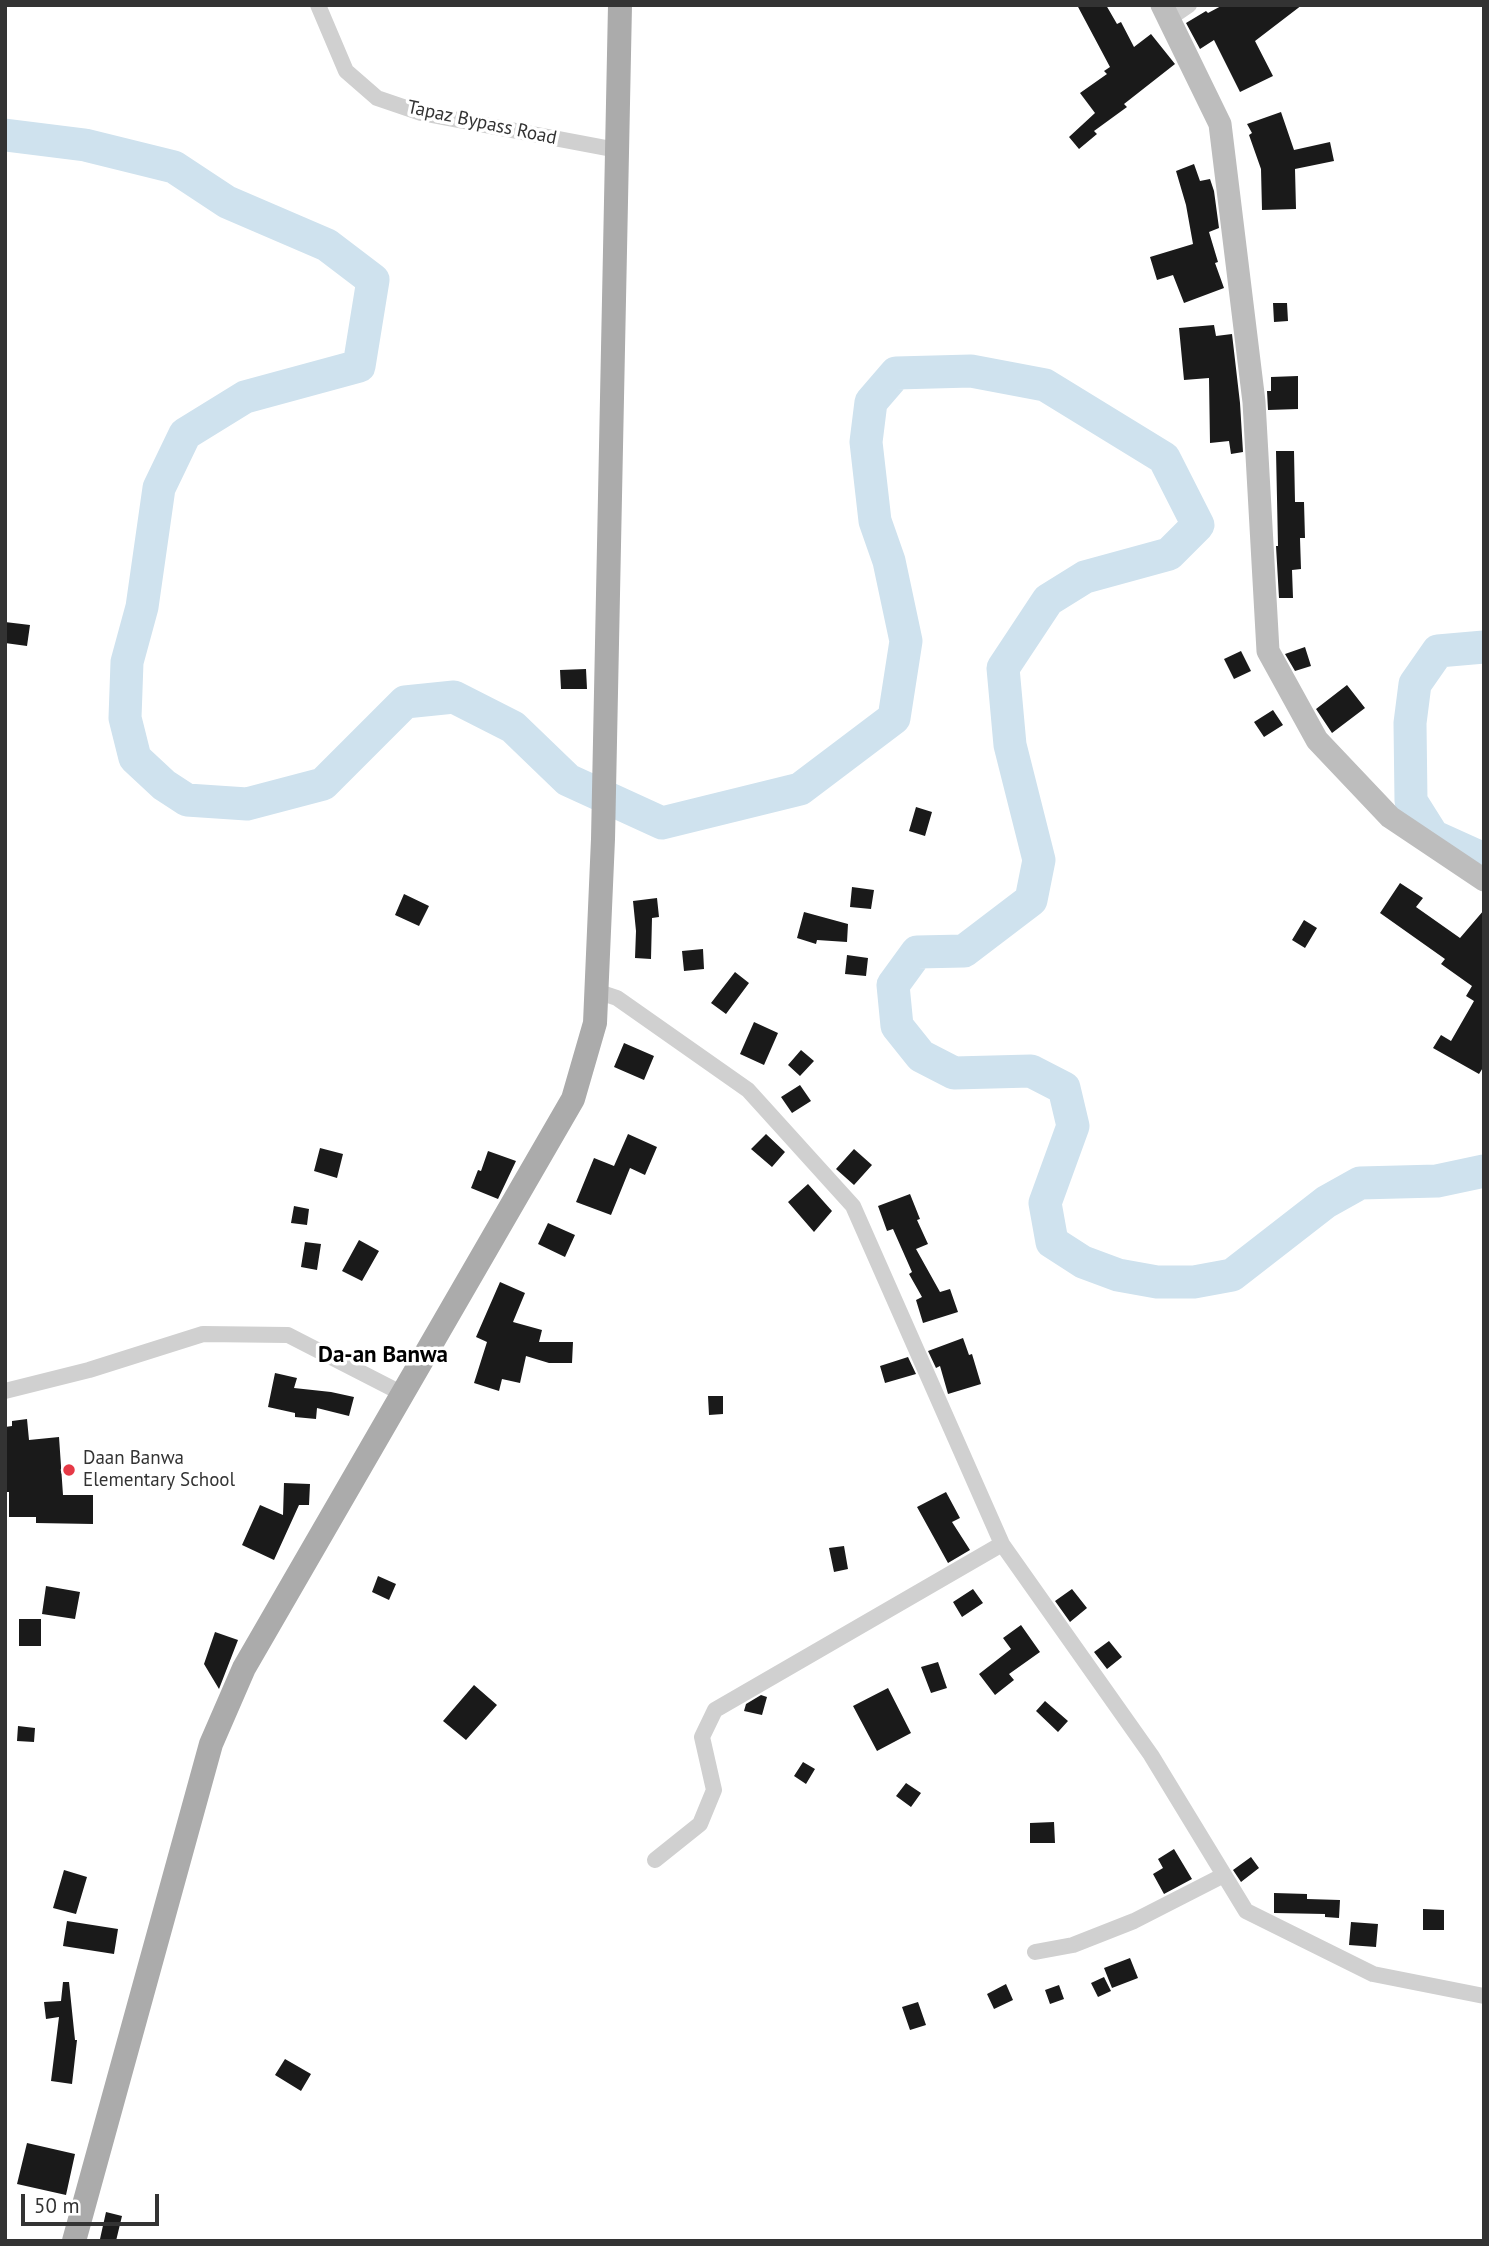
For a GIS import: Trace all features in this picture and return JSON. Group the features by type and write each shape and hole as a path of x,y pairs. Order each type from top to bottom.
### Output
{"main road":[{"path":"74,2241 211,1744 244,1668 573,1099 595,1024 603,839 620,5"}],"street":[{"name":"Tapaz Bypass Road","path":"318,5 346,71 377,98 421,113 617,150"},
{"path":"1174,10 1220,124 1254,402 1268,651 1317,740 1390,817 1484,880"},
{"path":"596,991 617,999 748,1090 853,1206 1002,1544 1151,1755 1246,1911 1373,1974 1484,1996"},
{"path":"5,1391 89,1370 203,1334 288,1335 403,1394"},
{"path":"655,1860 700,1824 714,1790 702,1737 715,1710 1002,1544"},
{"path":"1035,1952 1073,1945 1134,1921 1224,1875"}],"building":[{"path":"1077,5 1106,5 1117,24 1121,22 1134,47 1151,34 1175,64 1124,104 1127,107 1094,131 1097,134 1079,149 1069,137 1095,113 1080,93 1107,74 1104,71 1110,67"},
{"path":"1223,5 1302,5 1255,41 1273,76 1240,92 1214,40 1200,49 1186,23"},
{"path":"1281,112 1294,150 1330,142 1334,161 1295,169 1296,209 1262,210 1261,169 1249,135 1252,133 1247,124"},
{"path":"1194,164 1200,181 1210,179 1214,191 1219,228 1209,232 1218,262 1215,263 1224,288 1184,303 1173,275 1157,280 1150,257 1193,244 1176,171"},
{"path":"1273,303 1287,303 1288,321 1274,322"},
{"path":"1214,325 1216,336 1232,334 1243,452 1231,454 1229,441 1210,443 1209,378 1184,380 1179,328"},
{"path":"1298,376 1298,409 1268,410 1267,391 1271,391 1271,377"},
{"path":"1276,451 1294,451 1295,502 1304,502 1305,538 1300,538 1301,569 1292,570 1293,598 1279,598"},
{"path":"5,622 30,625 27,646 5,643"},
{"path":"1305,647 1311,666 1295,671 1285,654"},
{"path":"1241,651 1251,671 1234,679 1224,659"},
{"path":"586,669 587,689 561,689 560,670"},
{"path":"1347,685 1365,708 1332,733 1316,709"},
{"path":"1273,710 1283,725 1264,737 1254,722"},
{"path":"916,807 932,812 925,836 909,831"},
{"path":"1400,883 1423,898 1416,907 1460,938 1484,910 1484,1066 1479,1074 1433,1048 1441,1035 1451,1041 1474,1001 1466,996 1472,986 1441,964 1445,959 1380,913"},
{"path":"852,887 874,890 871,909 850,907"},
{"path":"404,894 429,906 419,926 395,915"},
{"path":"657,898 659,917 652,918 651,959 635,958 633,901"},
{"path":"804,912 848,924 847,942 817,940 816,944 797,938"},
{"path":"1304,920 1317,928 1305,948 1292,940"},
{"path":"703,949 704,969 684,971 682,951"},
{"path":"847,955 868,958 866,976 845,974"},
{"path":"735,972 749,983 726,1014 711,1003"},
{"path":"754,1022 778,1033 764,1065 740,1054"},
{"path":"624,1043 654,1056 644,1080 614,1067"},
{"path":"801,1050 814,1061 800,1076 788,1065"},
{"path":"800,1085 811,1101 792,1113 781,1097"},
{"path":"628,1134 657,1147 645,1175 630,1168 611,1215 576,1202 594,1158 614,1166"},
{"path":"766,1134 785,1152 772,1167 751,1149"},
{"path":"320,1148 343,1154 337,1178 314,1171"},
{"path":"854,1149 872,1165 854,1185 836,1169"},
{"path":"488,1151 516,1161 498,1199 471,1188"},
{"path":"808,1184 832,1211 814,1232 788,1202"},
{"path":"910,1194 920,1219 917,1220 928,1244 916,1249 940,1292 950,1289 958,1312 923,1323 916,1300 922,1297 909,1274 912,1272 893,1229 887,1231 878,1206"},
{"path":"294,1206 309,1209 307,1225 291,1223"},
{"path":"548,1223 575,1235 565,1257 538,1244"},
{"path":"359,1240 379,1251 362,1281 342,1271"},
{"path":"305,1242 321,1244 317,1270 301,1267"},
{"path":"500,1282 525,1293 513,1322 542,1330 539,1342 573,1342 572,1363 549,1363 526,1356 520,1383 502,1379 499,1391 474,1383 487,1342 476,1337"},
{"path":"963,1338 969,1355 972,1354 981,1384 948,1394 940,1366 936,1368 928,1351"},
{"path":"908,1357 916,1374 885,1383 880,1366"},
{"path":"275,1373 297,1378 294,1388 354,1397 349,1416 317,1408 316,1419 295,1417 295,1413 268,1407"},
{"path":"708,1396 723,1396 723,1414 709,1415"},
{"path":"27,1419 29,1440 59,1437 63,1495 93,1495 93,1524 36,1523 36,1517 9,1517 9,1492 5,1492 5,1427 12,1426 12,1421"},
{"path":"284,1483 310,1484 309,1505 299,1505 274,1560 242,1545 260,1505 283,1515"},
{"path":"946,1492 960,1518 952,1522 970,1550 948,1563 917,1507"},
{"path":"844,1546 848,1569 834,1572 829,1548"},
{"path":"378,1576 396,1584 389,1600 372,1592"},
{"path":"46,1586 80,1592 75,1619 42,1614"},
{"path":"973,1589 983,1603 962,1617 953,1602"},
{"path":"1072,1589 1087,1608 1070,1622 1055,1601"},
{"path":"19,1619 41,1619 41,1646 19,1646"},
{"path":"1021,1625 1040,1652 1009,1674 1014,1680 995,1695 979,1674 1011,1649 1003,1638"},
{"path":"215,1632 238,1640 219,1689 204,1664"},
{"path":"1109,1641 1122,1657 1107,1669 1094,1652"},
{"path":"938,1662 947,1688 931,1693 921,1667"},
{"path":"474,1685 497,1705 466,1740 443,1721"},
{"path":"888,1688 911,1733 877,1751 853,1706"},
{"path":"761,1695 767,1697 762,1715 744,1711 746,1704"},
{"path":"1045,1701 1068,1721 1058,1732 1036,1711"},
{"path":"18,1726 35,1728 34,1742 17,1741"},
{"path":"803,1762 815,1769 806,1784 794,1776"},
{"path":"906,1783 921,1793 911,1807 896,1796"},
{"path":"1054,1822 1055,1843 1030,1843 1030,1823"},
{"path":"1174,1849 1192,1879 1164,1894 1153,1874 1163,1868 1158,1859"},
{"path":"1251,1857 1259,1868 1241,1882 1233,1870"},
{"path":"64,1870 87,1877 76,1914 53,1908"},
{"path":"1274,1893 1307,1894 1307,1899 1340,1900 1339,1918 1325,1917 1325,1914 1274,1913"},
{"path":"1423,1909 1444,1910 1444,1930 1423,1930"},
{"path":"67,1921 118,1929 114,1954 63,1946"},
{"path":"1351,1922 1378,1924 1376,1947 1349,1945"},
{"path":"1130,1958 1138,1978 1112,1988 1104,1968"},
{"path":"1104,1977 1111,1991 1098,1997 1091,1983"},
{"path":"63,1982 69,1982 77,2040 72,2084 51,2081 59,2017 46,2019 44,2002 61,2001"},
{"path":"1006,1984 1013,2000 994,2009 987,1994"},
{"path":"1059,1985 1064,1999 1050,2004 1045,1990"},
{"path":"918,2002 926,2025 910,2030 902,2007"},
{"path":"285,2059 311,2074 301,2091 275,2075"},
{"path":"27,2143 75,2154 66,2195 17,2184"},
{"path":"106,2212 122,2216 116,2241 100,2239"}],"waterway":[{"path":"5,135 85,145 174,167 227,202 327,245 373,280 359,366 245,397 185,434 159,488 142,607 127,662 125,718 135,758 164,785 187,800 247,804 323,784 405,702 454,697 513,727 568,780 662,823 800,789 894,718 906,641 889,561 875,521 866,442 871,402 896,373 971,371 1045,385 1164,458 1198,525 1169,554 1085,577 1048,600 1003,668 1010,745 1039,860 1031,900 964,951 917,952 893,985 897,1026 921,1056 954,1073 1031,1071 1064,1088 1073,1126 1045,1203 1052,1242 1083,1262 1118,1275 1157,1282 1194,1282 1232,1275 1326,1202 1360,1183 1437,1181 1484,1171"},
{"path":"1484,647 1438,651 1415,684 1410,723 1411,801 1433,836 1484,859"}],"place":[{"name":"Daan Banwa Elementary School","path":"69,1470"}],"district":[{"name":"Da-an Banwa","path":"383,1355"}]}
